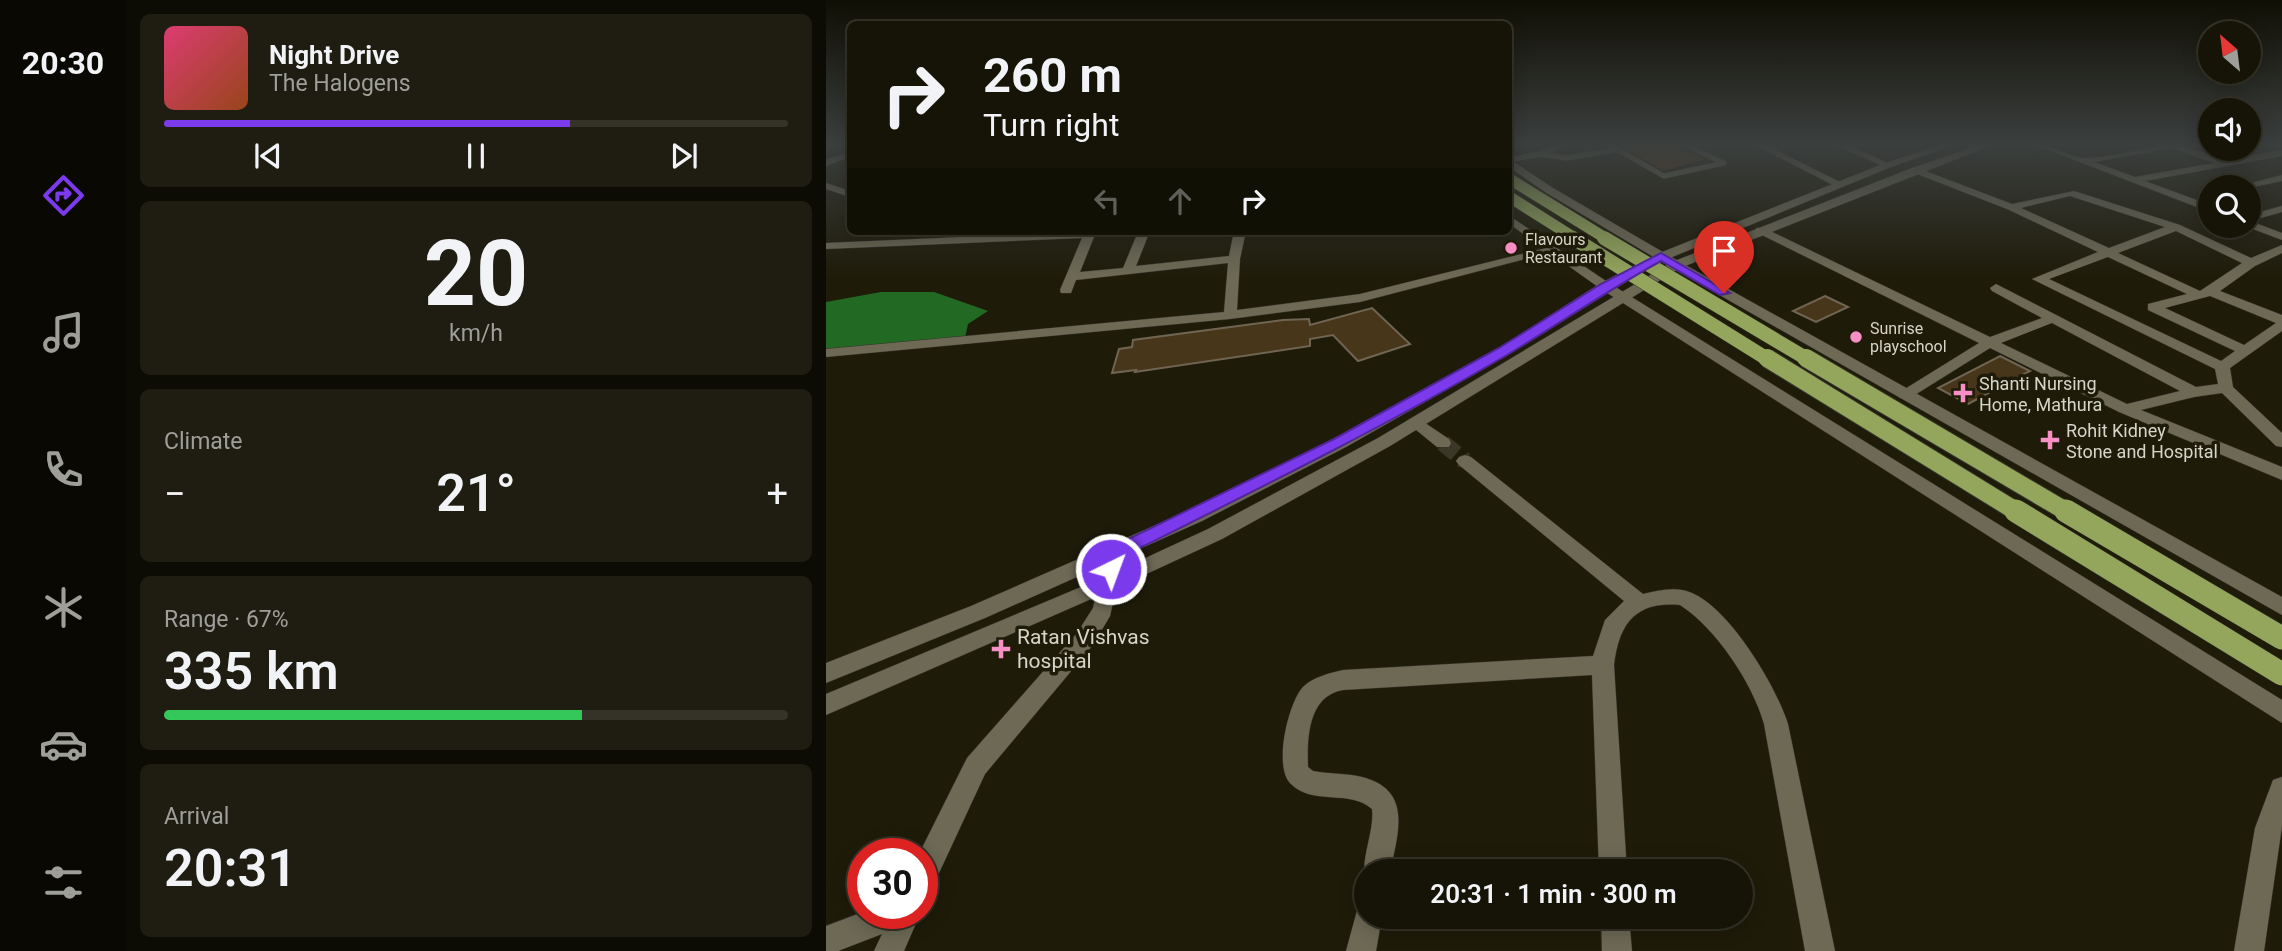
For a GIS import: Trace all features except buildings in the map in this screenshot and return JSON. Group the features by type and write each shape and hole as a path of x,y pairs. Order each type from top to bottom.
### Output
{"highway":[{"path":"1526,188 1645,263 2282,638"},
{"path":"1512,199 1631,275 2282,674"}],"street":[{"path":"1547,188 1669,261 2282,607"},
{"path":"826,673 1114,554 1340,443 1504,351 1605,286 1669,261 1833,188"},
{"path":"826,705 1107,584 1215,534 1416,422 1622,296 1669,261 1760,230 1868,188"},
{"path":"1964,188 2011,206 2108,253 2282,322"},
{"path":"2156,188 2198,204"},
{"path":"2011,206 2070,193 2176,227 2251,263"},
{"path":"2186,200 2198,197"},
{"path":"2261,215 2282,209"},
{"path":"1512,221 1605,286 2282,713"},
{"path":"2176,227 2038,279 2222,367"},
{"path":"2261,229 2282,237"},
{"path":"1760,230 2125,409 2282,474"},
{"path":"826,246 1020,235"},
{"path":"1066,290 1089,235"},
{"path":"1128,271 1142,235"},
{"path":"1230,315 1234,259 1239,235"},
{"path":"2244,350 2153,307 2205,293 2251,263 2282,249"},
{"path":"826,354 1230,315 1360,298 1554,250"},
{"path":"1071,277 1234,259"},
{"path":"2014,298 2053,287"},
{"path":"1996,288 2194,391"},
{"path":"1905,395 1992,342 2053,318"},
{"path":"2222,367 2282,322"},
{"path":"2222,367 2226,388 2282,442"},
{"path":"2125,409 2194,391 2226,388"},
{"path":"1416,422 1443,443"},
{"path":"1465,461 1640,603"},
{"path":"938,845 976,766 1085,639 1102,610 1114,554"},
{"path":"1612,859 1603,665 1608,634 1629,607 1675,597 1698,606 1751,670 1767,696 1776,724 1820,951"},
{"path":"1379,859 1386,821 1381,799 1364,790 1308,782 1296,772 1295,757 1304,708 1314,691 1323,685 1343,680 1603,665"},
{"path":"2249,951 2267,828 2282,789"},
{"path":"826,941 857,929"},
{"path":"889,951 899,929"},
{"path":"1361,951 1366,929"},
{"path":"1616,929 1617,951"}],"shaded area":[{"path":"881,292 934,292 988,311 968,324 965,338 826,349 826,302"}],"tunnel":[{"path":"1443,443 1465,461"}],"place":[{"name":"Flavours Restaurant","path":"1511,248"},
{"name":"Sunrise playschool","path":"1856,337"},
{"name":"Shanti Nursing Home, Mathura","path":"1963,393"},
{"name":"Rohit Kidney Stone and Hospital","path":"2050,440"},
{"name":"Ratan Vishvas hospital","path":"1001,649"}],"route":[{"path":"1111,569 1114,554 1340,443 1504,351 1605,286 1661,257 1724,293"}]}
